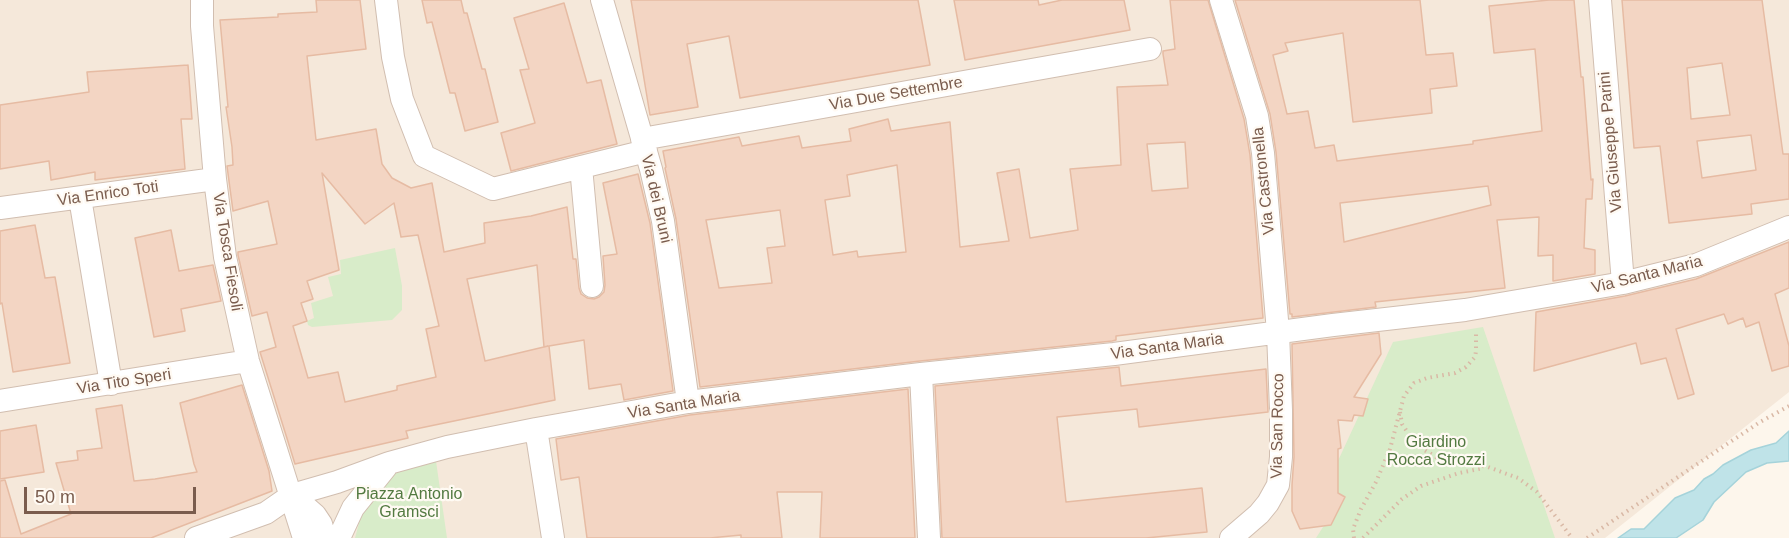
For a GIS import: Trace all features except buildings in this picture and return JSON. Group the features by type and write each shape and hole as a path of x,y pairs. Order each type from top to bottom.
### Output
{"street":[{"name":"Via Tosca Fiesoli","path":"202,0 202,26 215,180 225,257 248,362 282,473 292,495"},
{"name":"Via Due Settembre","path":"386,0 393,57 402,99 424,156 493,189 581,167 644,145 1150,49"},
{"name":"Via dei Bruni","path":"602,0 644,145 663,221 688,402"},
{"name":"Via Castronella","path":"1221,0 1260,132 1278,332"},
{"name":"Via Giuseppe Parini","path":"1600,0 1623,284"},
{"path":"581,167 592,286"},
{"name":"Via Enrico Toti","path":"0,208 215,180"},
{"path":"80,198 111,384"},
{"name":"Via Santa Maria","path":"536,429 688,402 1114,354 1472,309 1623,284 1696,265 1789,227"},
{"name":"Via San Rocco","path":"1231,538 1268,504 1278,485 1281,422 1278,332"},
{"name":"Via Tito Speri","path":"0,401 248,362"},
{"path":"921,374 929,538"},
{"path":"196,538 266,513 292,495 345,480 389,463 447,447 536,429 553,538"},
{"path":"339,538 353,508 389,463"},
{"path":"292,495 304,538"},
{"path":"292,495 315,515 321,524 325,538"}],"path":[{"path":"1354,538 1353,530 1361,509 1390,449 1404,396 1414,383 1455,373 1466,367 1474,357 1477,340 1472,309"},
{"path":"1587,538 1760,422 1789,406"},
{"path":"1400,410 1402,424 1416,445 1436,457 1488,467 1518,478 1537,492 1572,538"},
{"path":"1363,538 1402,499 1421,486 1459,473 1488,467"}],"shaded area":[{"path":"0,0 1789,0 1789,392 1605,538 0,538"}],"green space":[{"path":"395,248 402,286 402,310 392,320 312,327 308,325 307,321 314,318 311,303 333,296 328,277 341,274 340,260"},
{"name":"Giardino Rocca Strozzi","path":"1483,327 1555,538 1316,538 1332,513 1336,465 1393,342"},
{"name":"Piazza Antonio Gramsci","path":"436,461 447,538 355,538 363,508 391,473"}],"water":[{"path":"1789,431 1789,461 1767,463 1746,472 1714,502 1703,520 1676,538 1618,538 1631,529 1644,529 1675,498 1694,490 1704,479 1723,465 1751,450 1776,443"}]}
